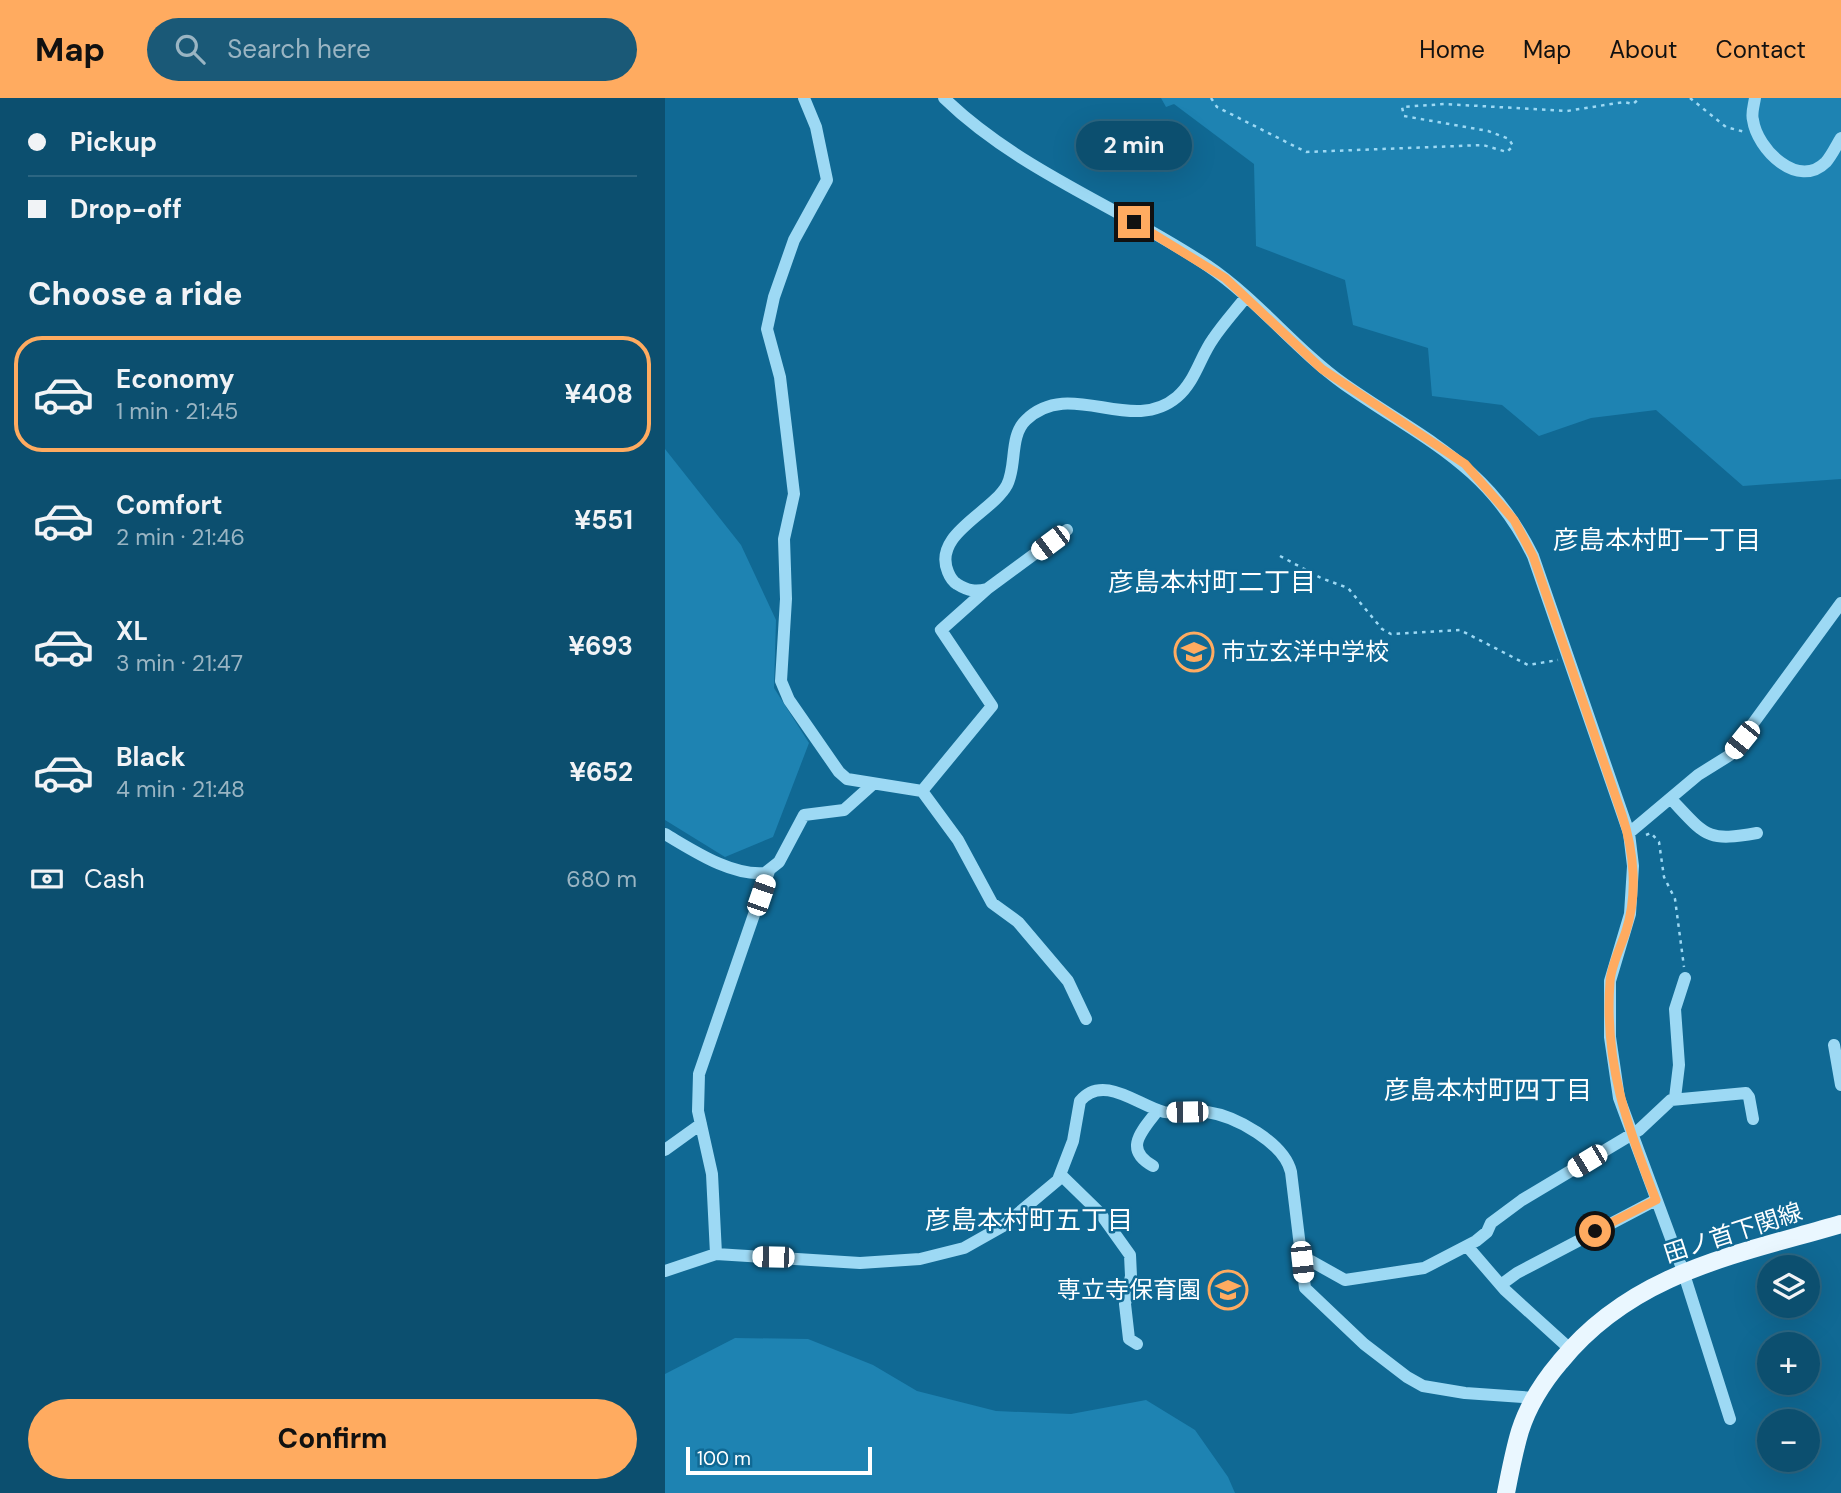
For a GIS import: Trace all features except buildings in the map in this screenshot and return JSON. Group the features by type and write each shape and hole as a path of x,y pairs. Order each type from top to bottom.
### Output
{"main road":[{"name":"田ノ首下関線","path":"1506,1493 1521,1429 1535,1398 1570,1349 1615,1308 1683,1271 1841,1224"}],"street":[{"path":"804,98 816,127 827,180 795,240 774,297 767,329 780,377 794,494 784,539 786,599 781,681 789,700 839,772 847,779 922,791 958,840 992,903 1018,922 1068,981 1086,1019"},
{"path":"944,98 1002,146 1205,264 1246,297 1322,369 1473,472 1514,520 1525,539 1629,834 1633,866 1630,914 1611,973 1610,992 1612,1056 1619,1098 1683,1271 1730,1419"},
{"path":"1755,98 1752,119 1761,143 1789,168 1812,170 1825,162 1841,138"},
{"path":"988,589 968,589 953,581 946,565 946,551 955,537 1005,488 1017,435 1026,419 1048,406 1062,402 1130,412 1165,404 1187,386 1212,340 1246,297"},
{"path":"922,791 992,706 941,630 988,589 1067,530"},
{"path":"1629,834 1698,775 1730,755 1841,603"},
{"path":"716,1254 712,1174 697,1098 703,1059 769,871 779,862 799,819 808,813 843,810 873,784"},
{"path":"1671,799 1691,820 1714,837 1723,839 1757,833"},
{"path":"665,834 708,858 756,874 769,871"},
{"path":"1675,1098 1679,1065 1675,1009 1685,978"},
{"path":"1835,1045 1841,1085"},
{"path":"665,1271 716,1254 849,1262 932,1257 964,1248 988,1235 1046,1191 1061,1175 1073,1141 1080,1101 1084,1096 1106,1090 1158,1110 1212,1113 1241,1125 1279,1150 1288,1162 1291,1172 1308,1292 1364,1344 1415,1382 1443,1390 1535,1398"},
{"path":"1302,1262 1311,1261 1345,1280 1424,1268 1467,1246 1487,1232 1490,1223 1522,1200 1631,1134 1675,1098 1745,1093 1749,1097 1753,1119"},
{"path":"1153,1166 1141,1158 1134,1147 1135,1140 1158,1110"},
{"path":"665,1150 701,1124"},
{"path":"1061,1175 1100,1213 1130,1255 1132,1267 1126,1314 1129,1339 1137,1344"},
{"path":"1502,1284 1534,1263 1656,1200"},
{"path":"1467,1246 1502,1284 1570,1349"}],"path":[{"path":"1211,98 1217,107 1306,152 1483,145 1507,152 1513,146 1509,139 1488,131 1404,116 1402,107 1445,104 1567,111 1624,102 1633,104 1640,98"},
{"path":"1690,98 1726,127 1745,132"},
{"path":"1280,556 1321,578 1348,588 1382,629 1391,634 1460,630 1528,665 1541,666 1568,657"},
{"path":"1646,835 1651,833 1659,842 1664,877 1675,899 1685,978"}],"shaded area":[{"path":"1161,98 1841,98 1841,479 1743,486 1656,410 1591,418 1539,436 1502,405 1432,396 1428,348 1353,325 1345,280 1256,246 1254,164 1174,104 1166,107"},
{"path":"665,449 741,545 776,620 774,688 809,743 773,837 725,857 665,820"},
{"path":"735,1338 808,1339 873,1365 917,1391 996,1411 1071,1414 1146,1400 1195,1430 1228,1477 1235,1493 665,1493 665,1374"}],"place":[{"name":"市立玄洋中学校","path":"1194,652"},
{"name":"専立寺保育園","path":"1228,1290"}],"district":[{"name":"彦島本村町一丁目","path":"1657,540"},
{"name":"彦島本村町二丁目","path":"1212,582"},
{"name":"彦島本村町四丁目","path":"1488,1090"},
{"name":"彦島本村町五丁目","path":"1029,1220"}],"route":[{"path":"1134,222 1225,278 1322,369 1465,464 1514,520 1533,556 1629,834 1632,852 1630,914 1610,981 1610,1037 1619,1098 1656,1200 1595,1231"}]}
